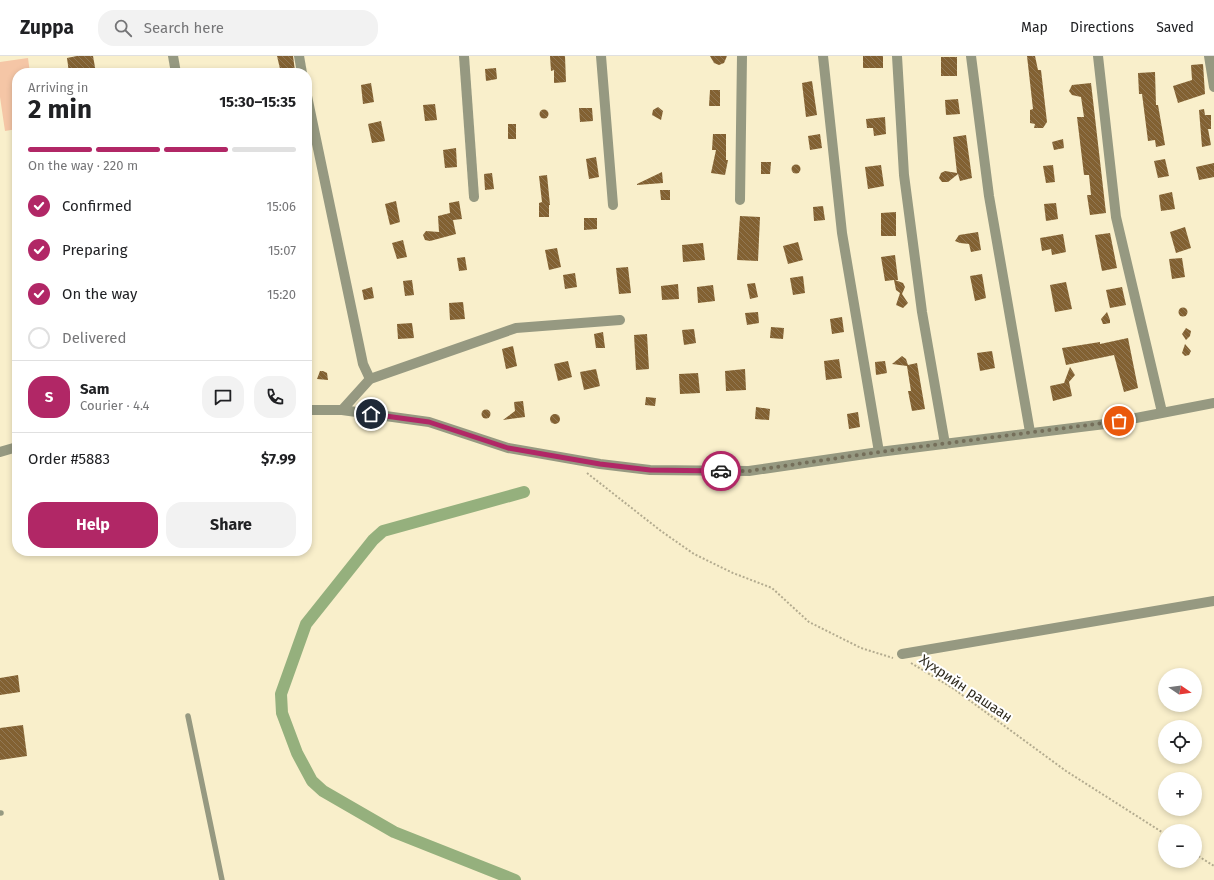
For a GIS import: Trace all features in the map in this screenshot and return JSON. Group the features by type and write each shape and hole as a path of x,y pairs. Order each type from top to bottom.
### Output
{"street":[{"path":"173,56 175,68"},
{"path":"299,56 301,68"},
{"path":"464,56 474,197"},
{"path":"601,56 613,205"},
{"path":"740,200 742,56"},
{"path":"823,56 842,233 879,452"},
{"path":"897,56 904,175 922,312 945,444"},
{"path":"971,56 989,196 1030,432"},
{"path":"1098,56 1116,217 1162,412"},
{"path":"1210,56 1214,87"},
{"path":"312,120 363,364 370,379"},
{"path":"342,410 370,379 516,328 620,320"},
{"path":"312,410 342,410 429,422 508,448 600,464 650,470 749,471 1030,432 1105,424 1214,403"},
{"path":"0,452 12,448"},
{"path":"902,658 1214,601"}],"lane":[{"path":"188,716 222,880"}],"path":[{"name":"Хүхрийн рашаан","path":"587,473 660,531 694,554 733,573 772,588 809,622 861,648 902,658 954,689 1066,771 1158,830"},
{"path":"1202,858 1214,866"}],"shaded area":[{"path":"28,58 29,68 12,68 12,130 5,131 0,97 0,62"}],"building":[{"path":"77,56 93,56 95,68 68,68 67,58"},
{"path":"277,56 293,56 295,68 280,68"},
{"path":"550,56 565,56 566,82 554,83 554,70 551,71"},
{"path":"710,56 727,56 724,63 719,65 714,63"},
{"path":"863,56 883,56 883,68 863,68"},
{"path":"1027,56 1035,56 1038,70 1041,70 1047,122 1043,128 1034,128 1035,124 1030,123 1030,110 1033,109"},
{"path":"941,57 957,57 957,76 941,76"},
{"path":"1203,64 1205,94 1178,103 1173,86 1192,80 1191,65"},
{"path":"496,68 497,79 486,81 485,69"},
{"path":"1155,72 1156,105 1158,105 1165,145 1156,147 1155,140 1148,141 1142,94 1139,94 1138,73"},
{"path":"812,81 817,115 806,117 802,83"},
{"path":"371,83 374,102 363,104 361,85"},
{"path":"1091,83 1106,213 1090,215 1087,195 1091,195 1089,175 1084,175 1077,117 1084,117 1081,97 1072,95 1069,91 1072,85"},
{"path":"710,90 720,90 720,106 709,106"},
{"path":"958,99 960,114 946,115 945,100"},
{"path":"435,104 437,120 425,121 423,105"},
{"path":"658,107 663,111 661,120 652,115 653,110"},
{"path":"579,108 592,108 593,121 580,122"},
{"path":"544,109 549,114 544,119 539,114"},
{"path":"1204,109 1205,115 1211,115 1211,129 1208,129 1211,145 1202,147 1199,110"},
{"path":"885,117 886,134 874,136 873,128 867,128 866,119"},
{"path":"381,121 385,141 372,143 368,124"},
{"path":"508,124 516,124 516,139 508,139"},
{"path":"713,134 726,134 726,160 728,160 725,175 711,173 716,150 712,150"},
{"path":"820,134 822,148 810,150 808,136"},
{"path":"966,135 972,178 960,181 958,174 948,182 942,182 939,178 941,173 945,171 957,173 953,137"},
{"path":"1063,139 1064,148 1054,150 1052,142"},
{"path":"456,148 457,167 445,168 443,150"},
{"path":"596,157 599,177 589,179 586,159"},
{"path":"1165,159 1169,176 1158,178 1154,161"},
{"path":"761,162 771,162 770,174 761,174"},
{"path":"1214,163 1214,177 1199,180 1196,167"},
{"path":"796,164 801,169 796,174 791,169"},
{"path":"881,165 884,186 868,189 865,167"},
{"path":"1053,165 1055,182 1046,183 1043,166"},
{"path":"662,172 663,183 637,185 637,184"},
{"path":"492,173 494,189 485,190 484,174"},
{"path":"547,175 550,205 549,217 539,217 539,203 542,202 539,176"},
{"path":"660,190 670,190 670,200 661,200"},
{"path":"1172,192 1175,209 1161,211 1159,195"},
{"path":"396,201 400,222 390,225 385,204"},
{"path":"459,201 462,219 453,220 456,234 430,241 425,240 423,235 426,231 439,232 438,216 450,213 449,203"},
{"path":"1056,203 1058,219 1046,221 1044,204"},
{"path":"823,206 825,220 814,221 813,207"},
{"path":"896,212 896,236 881,236 881,213"},
{"path":"740,216 760,217 758,261 737,260"},
{"path":"584,218 597,218 597,229 584,230"},
{"path":"1185,227 1191,248 1176,253 1170,232"},
{"path":"978,232 981,250 971,252 969,244 955,241 959,235"},
{"path":"1110,233 1117,268 1102,271 1095,235"},
{"path":"1063,234 1066,252 1052,255 1051,249 1042,251 1040,238"},
{"path":"403,240 407,257 397,259 392,243"},
{"path":"798,242 803,260 788,264 783,246"},
{"path":"703,243 705,260 683,262 682,245"},
{"path":"557,248 561,267 549,270 545,250"},
{"path":"895,255 898,280 895,280 903,283 905,287 902,294 908,303 903,308 896,305 900,293 896,290 894,280 885,281 881,257"},
{"path":"465,257 467,270 459,271 457,258"},
{"path":"1182,258 1185,277 1172,279 1169,259"},
{"path":"628,267 631,293 619,294 616,268"},
{"path":"575,273 577,287 565,289 563,275"},
{"path":"982,274 986,298 975,301 970,276"},
{"path":"803,276 805,293 793,295 790,278"},
{"path":"412,280 414,295 405,296 403,281"},
{"path":"1066,282 1072,309 1055,312 1050,285"},
{"path":"755,283 758,297 750,299 747,284"},
{"path":"678,284 679,299 662,300 661,286"},
{"path":"713,285 715,301 698,303 697,287"},
{"path":"372,287 374,298 364,300 362,290"},
{"path":"1122,287 1126,305 1110,308 1106,290"},
{"path":"463,302 465,319 450,320 449,303"},
{"path":"1183,307 1188,312 1183,317 1178,312"},
{"path":"758,312 759,323 747,325 745,313"},
{"path":"1107,312 1110,323 1103,324 1101,319"},
{"path":"842,317 844,332 832,334 830,319"},
{"path":"412,323 414,338 398,339 397,324"},
{"path":"771,327 784,328 783,339 770,338"},
{"path":"1186,328 1191,331 1190,336 1186,340 1182,334"},
{"path":"694,329 696,343 684,345 682,330"},
{"path":"603,332 605,348 596,348 594,334"},
{"path":"647,334 649,369 636,370 634,335"},
{"path":"1128,338 1138,388 1124,392 1114,355 1066,365 1062,348 1100,342 1100,344"},
{"path":"1185,344 1191,351 1189,355 1185,356 1182,353"},
{"path":"513,346 517,366 506,369 502,349"},
{"path":"992,351 995,368 980,371 977,353"},
{"path":"902,356 906,359 908,365 917,363 925,409 912,411 908,391 911,391 907,366 892,364"},
{"path":"839,359 842,378 826,380 824,361"},
{"path":"568,361 572,377 558,381 554,364"},
{"path":"885,361 887,373 876,375 875,362"},
{"path":"1070,367 1075,375 1069,382 1072,396 1053,401 1050,386 1064,383"},
{"path":"596,369 600,386 584,390 580,372"},
{"path":"745,369 746,390 726,391 725,371"},
{"path":"320,371 327,373 328,380 317,379"},
{"path":"698,373 700,393 680,394 679,374"},
{"path":"646,397 656,398 655,406 645,405"},
{"path":"523,401 525,417 503,420 515,411 514,402"},
{"path":"756,407 770,409 769,420 755,419"},
{"path":"486,409 491,414 486,419 481,414"},
{"path":"858,412 860,427 849,429 847,414"},
{"path":"553,414 557,414 559,415 559,423 553,424 550,421 550,417"},
{"path":"18,675 20,692 0,695 0,678"},
{"path":"23,725 27,756 0,760 0,728"}],"waterway":[{"path":"515,880 394,832 323,791 312,781 297,753 282,713 281,694 306,624 373,540 383,531 524,492"}],"way so far":[{"path":"721,471 749,471 879,452 912,449 1119,421"}],"route":[{"path":"371,414 429,422 508,448 600,464 650,470 721,471"}]}
